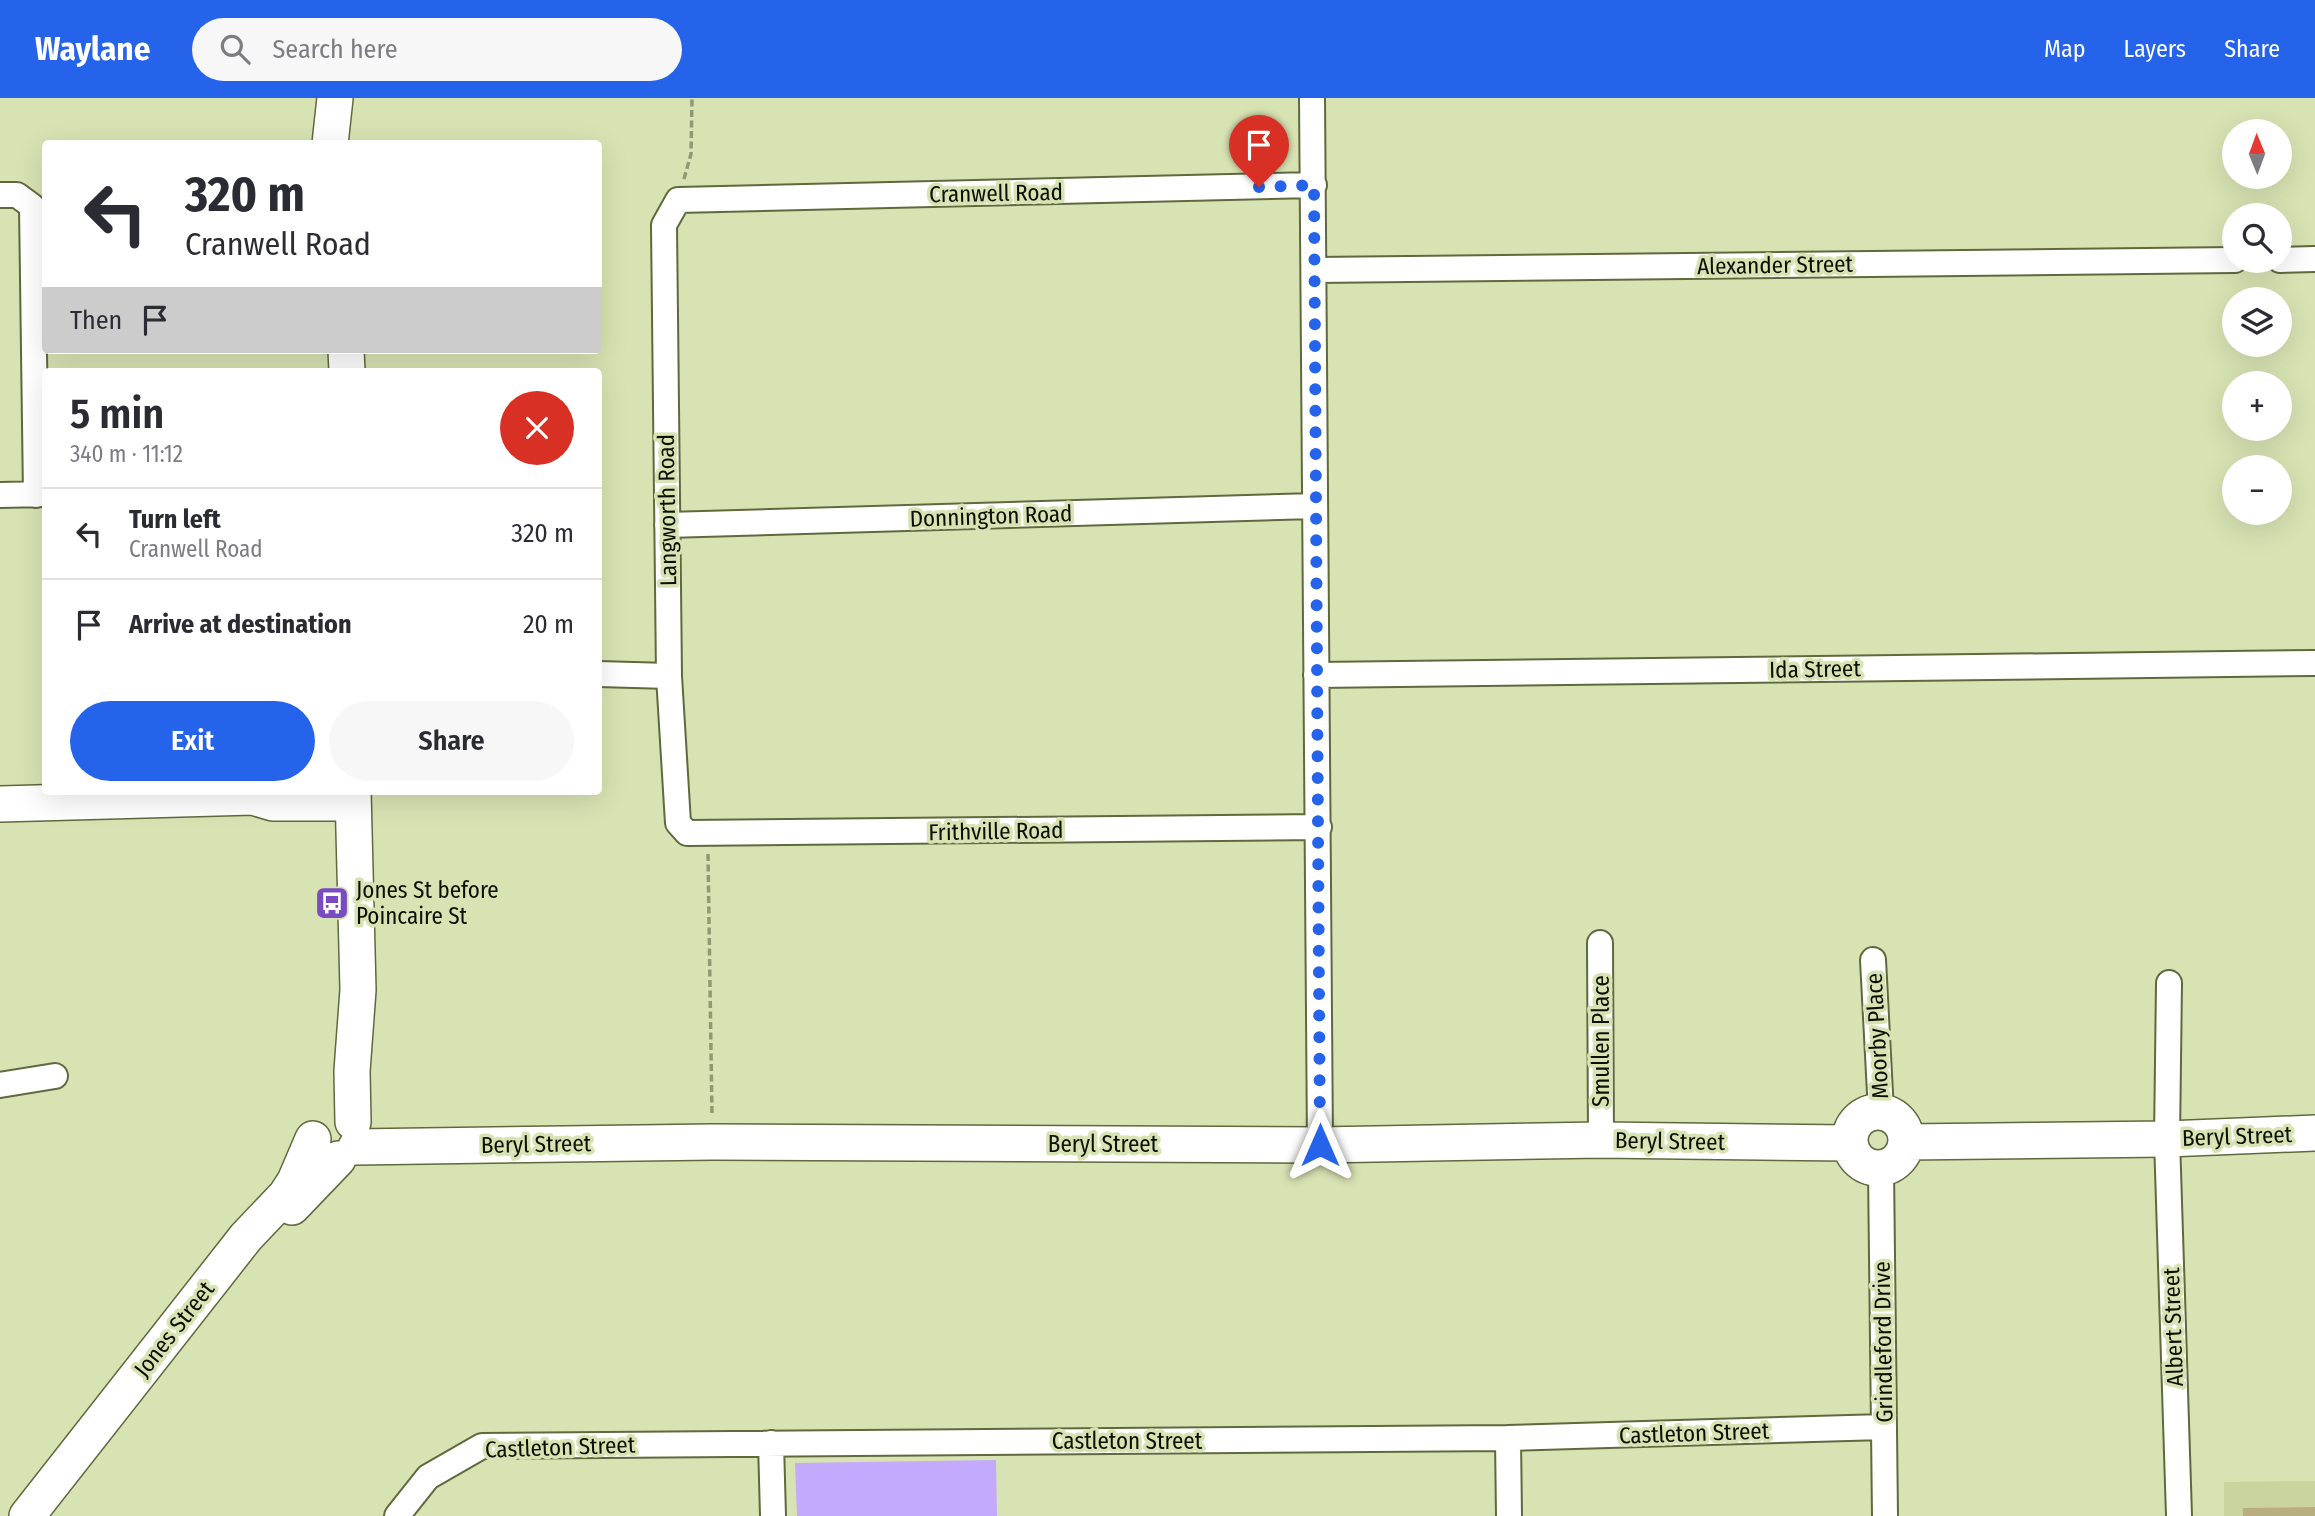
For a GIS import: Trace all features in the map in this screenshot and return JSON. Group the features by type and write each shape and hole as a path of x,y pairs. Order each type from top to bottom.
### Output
{"street":[{"path":"330,140 335,98"},
{"path":"346,140 351,98"},
{"path":"1312,98 1320,1145"},
{"name":"Cranwell Road","path":"678,200 1314,185"},
{"path":"0,495 41,495 32,206 8,195"},
{"name":"Langworth Road","path":"678,200 664,225 669,676 678,822"},
{"path":"2292,260 2315,259"},
{"name":"Alexander Street","path":"1315,270 2222,260"},
{"name":"Donnington Road","path":"667,525 1314,506"},
{"name":"Ida Street","path":"1316,675 2315,663"},
{"path":"602,674 669,676"},
{"path":"0,804 236,795"},
{"path":"263,795 272,803 345,797"},
{"name":"Jones Street","path":"47,1516 265,1238 338,1137 352,1072 358,990 345,797"},
{"name":"Frithville Road","path":"678,822 687,834 708,835 1318,827"},
{"name":"Smullen Place","path":"1600,943 1601,1140"},
{"name":"Moorby Place","path":"1873,960 1881,1112"},
{"name":"Albert Street","path":"2169,983 2167,1139 2179,1516"},
{"path":"0,1085 55,1076"},
{"path":"1881,1112 1891,1115 1901,1123 1907,1142 1898,1160 1881,1168 1860,1162 1850,1143 1851,1133 1858,1120 1881,1112"},
{"name":"Beryl Street","path":"1907,1142 2167,1139 2315,1133"},
{"name":"Jones Street","path":"27,1516 246,1237 338,1137"},
{"name":"Beryl Street","path":"338,1137 1320,1145 1601,1140 1850,1143"},
{"name":"Grindleford Drive","path":"1881,1168 1885,1516"},
{"name":"Castleton Street","path":"397,1516 428,1477 482,1446 1508,1438 1884,1427"},
{"path":"1508,1438 1509,1516"},
{"path":"771,1443 773,1516"}],"path":[{"path":"678,200 691,154 692,98"},
{"path":"708,835 713,1142"}],"shaded area":[{"path":"996,1460 997,1516 797,1516 795,1463"},
{"path":"2315,1481 2315,1516 2224,1516 2224,1482"}],"building":[{"path":"2315,1507 2315,1516 2243,1516 2243,1508"}],"place":[{"name":"Jones St before Poincaire St","path":"332,903"}],"route":[{"path":"1259,187 1314,185 1320,1145"}]}
